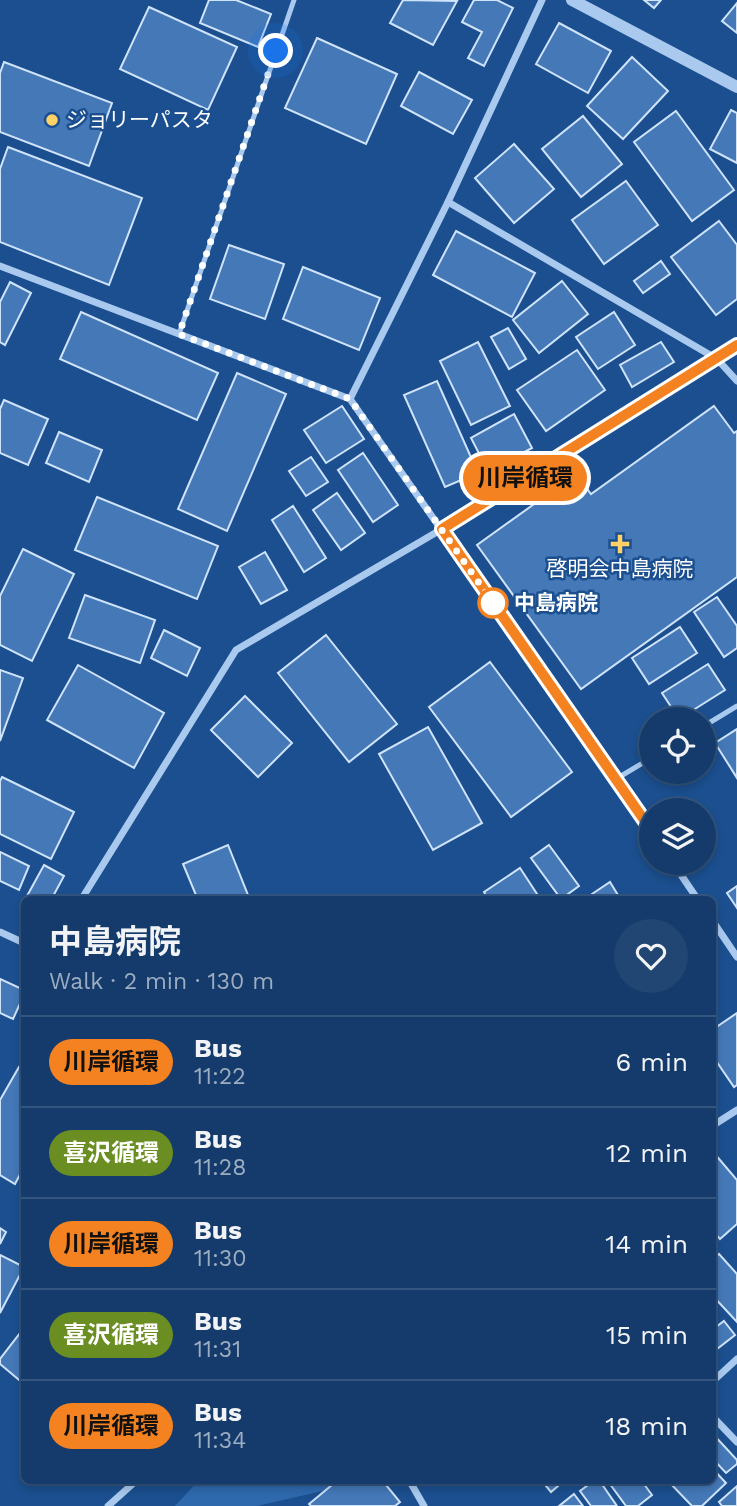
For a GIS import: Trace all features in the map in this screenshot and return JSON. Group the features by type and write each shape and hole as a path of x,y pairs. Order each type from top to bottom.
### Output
{"street":[{"path":"350,399 448,202 542,0"},
{"path":"572,0 737,87"},
{"path":"448,202 717,359 737,382"},
{"path":"0,266 350,399 639,812"},
{"path":"83,896 236,650 442,529 737,345"},
{"path":"681,875 695,896"},
{"path":"716,926 737,957"},
{"path":"0,932 21,942"},
{"path":"716,1123 737,1110"},
{"path":"716,1378 737,1359"},
{"path":"716,1420 737,1442"},
{"path":"108,1506 133,1484"},
{"path":"411,1484 424,1506"}],"lane":[{"path":"179,334 294,0"},
{"path":"716,719 737,706"},
{"path":"617,779 639,765"}],"shaded area":[{"path":"195,1484 353,1484 257,1506 175,1506"}],"building":[{"path":"209,0 236,0 271,14 258,47 200,23"},
{"path":"403,0 457,1 433,45 390,23"},
{"path":"474,0 497,0 513,8 484,66 468,58 482,32 462,22"},
{"path":"644,0 661,0 654,8"},
{"path":"737,3 737,33 722,21"},
{"path":"149,7 237,47 208,110 120,69"},
{"path":"559,23 611,51 588,93 536,64"},
{"path":"317,38 397,74 366,144 285,108"},
{"path":"632,57 668,91 623,139 587,106"},
{"path":"4,62 112,103 89,166 0,132 0,73"},
{"path":"419,72 472,100 453,134 401,106"},
{"path":"731,110 737,113 737,163 710,149"},
{"path":"676,111 734,190 692,221 634,142"},
{"path":"583,116 622,164 581,197 542,149"},
{"path":"514,144 554,189 514,223 475,178"},
{"path":"8,147 142,198 109,285 0,242 0,169"},
{"path":"626,181 658,225 604,264 572,220"},
{"path":"719,221 737,245 737,299 716,315 671,257"},
{"path":"456,231 535,273 512,317 433,275"},
{"path":"229,245 284,264 265,319 210,299"},
{"path":"661,261 670,274 643,293 634,281"},
{"path":"303,267 380,298 359,350 283,319"},
{"path":"562,281 588,314 539,353 513,320"},
{"path":"10,282 31,293 5,345 0,342 0,302"},
{"path":"81,312 218,373 197,420 60,359"},
{"path":"614,312 635,345 598,369 576,337"},
{"path":"508,328 526,359 509,369 491,337"},
{"path":"478,342 510,406 471,425 440,361"},
{"path":"661,342 674,362 632,387 620,365"},
{"path":"577,350 605,390 546,431 517,390"},
{"path":"237,373 286,394 227,531 178,509"},
{"path":"437,381 478,473 445,487 404,395"},
{"path":"4,400 48,419 28,465 0,453 0,409"},
{"path":"342,406 364,439 326,463 304,430"},
{"path":"714,406 734,433 737,431 737,577 581,689 477,545 576,474 591,494"},
{"path":"514,414 532,448 488,471 471,438"},
{"path":"59,432 102,450 89,482 46,463"},
{"path":"363,453 398,505 373,522 338,470"},
{"path":"311,457 328,482 306,496 289,471"},
{"path":"337,493 365,533 341,550 313,510"},
{"path":"97,497 218,546 197,599 75,550"},
{"path":"293,506 326,558 304,572 272,520"},
{"path":"23,549 74,574 32,661 0,645 0,596"},
{"path":"265,552 287,590 261,604 239,567"},
{"path":"85,595 155,620 140,663 69,638"},
{"path":"717,597 737,626 737,648 724,657 694,612"},
{"path":"680,627 697,653 649,684 632,658"},
{"path":"164,630 200,648 187,676 151,658"},
{"path":"326,635 397,724 349,762 278,673"},
{"path":"490,662 572,772 511,817 429,707"},
{"path":"708,664 725,690 698,707 671,707 662,693"},
{"path":"78,665 164,713 134,768 47,720"},
{"path":"0,670 23,678 0,741"},
{"path":"245,696 292,743 258,777 211,730"},
{"path":"428,727 482,823 433,850 379,754"},
{"path":"737,729 737,778 716,745"},
{"path":"2,777 74,812 51,859 0,834"},
{"path":"228,845 248,896 196,896 183,864"},
{"path":"549,845 579,886 565,896 559,896 531,858"},
{"path":"0,852 29,866 19,890 0,881"},
{"path":"44,865 64,876 53,896 27,896"},
{"path":"520,868 538,896 486,896 484,892"},
{"path":"610,882 619,896 593,896 592,894"},
{"path":"737,886 737,908 727,893"},
{"path":"0,979 21,989 21,1002 13,1019 0,1013"},
{"path":"737,1013 737,1085 734,1087 716,1061 716,1027"},
{"path":"19,1067 21,1068 21,1173 15,1184 0,1175 0,1100"},
{"path":"716,1155 737,1180 737,1224 720,1239 716,1234"},
{"path":"0,1228 6,1232 0,1244"},
{"path":"719,1254 737,1274 737,1322 716,1299 716,1257"},
{"path":"0,1255 21,1266 21,1273 0,1313"},
{"path":"724,1321 735,1335 716,1350 716,1327"},
{"path":"21,1332 21,1382 0,1364 0,1359"},
{"path":"716,1437 737,1460 737,1464 726,1473 716,1462"},
{"path":"716,1472 726,1483 702,1506 692,1506 671,1484 716,1484"},
{"path":"333,1484 385,1484 400,1502 395,1506 309,1504"},
{"path":"544,1484 560,1484 551,1492"},
{"path":"590,1484 602,1484 617,1506 591,1506 580,1491"},
{"path":"610,1484 644,1484 652,1495 638,1506 626,1506"},
{"path":"737,1486 737,1506 722,1506 719,1502"},
{"path":"574,1494 583,1506 559,1506"}],"bus line":[{"name":"川岸循環","path":"639,812 442,529 737,345"}],"place":[{"name":"ジョリーパスタ","path":"52,120"},
{"name":"啓明会中島病院","path":"620,544"},
{"name":"中島病院","path":"493,603"}],"route":[{"path":"276,51 179,334 350,399 493,603"}]}
